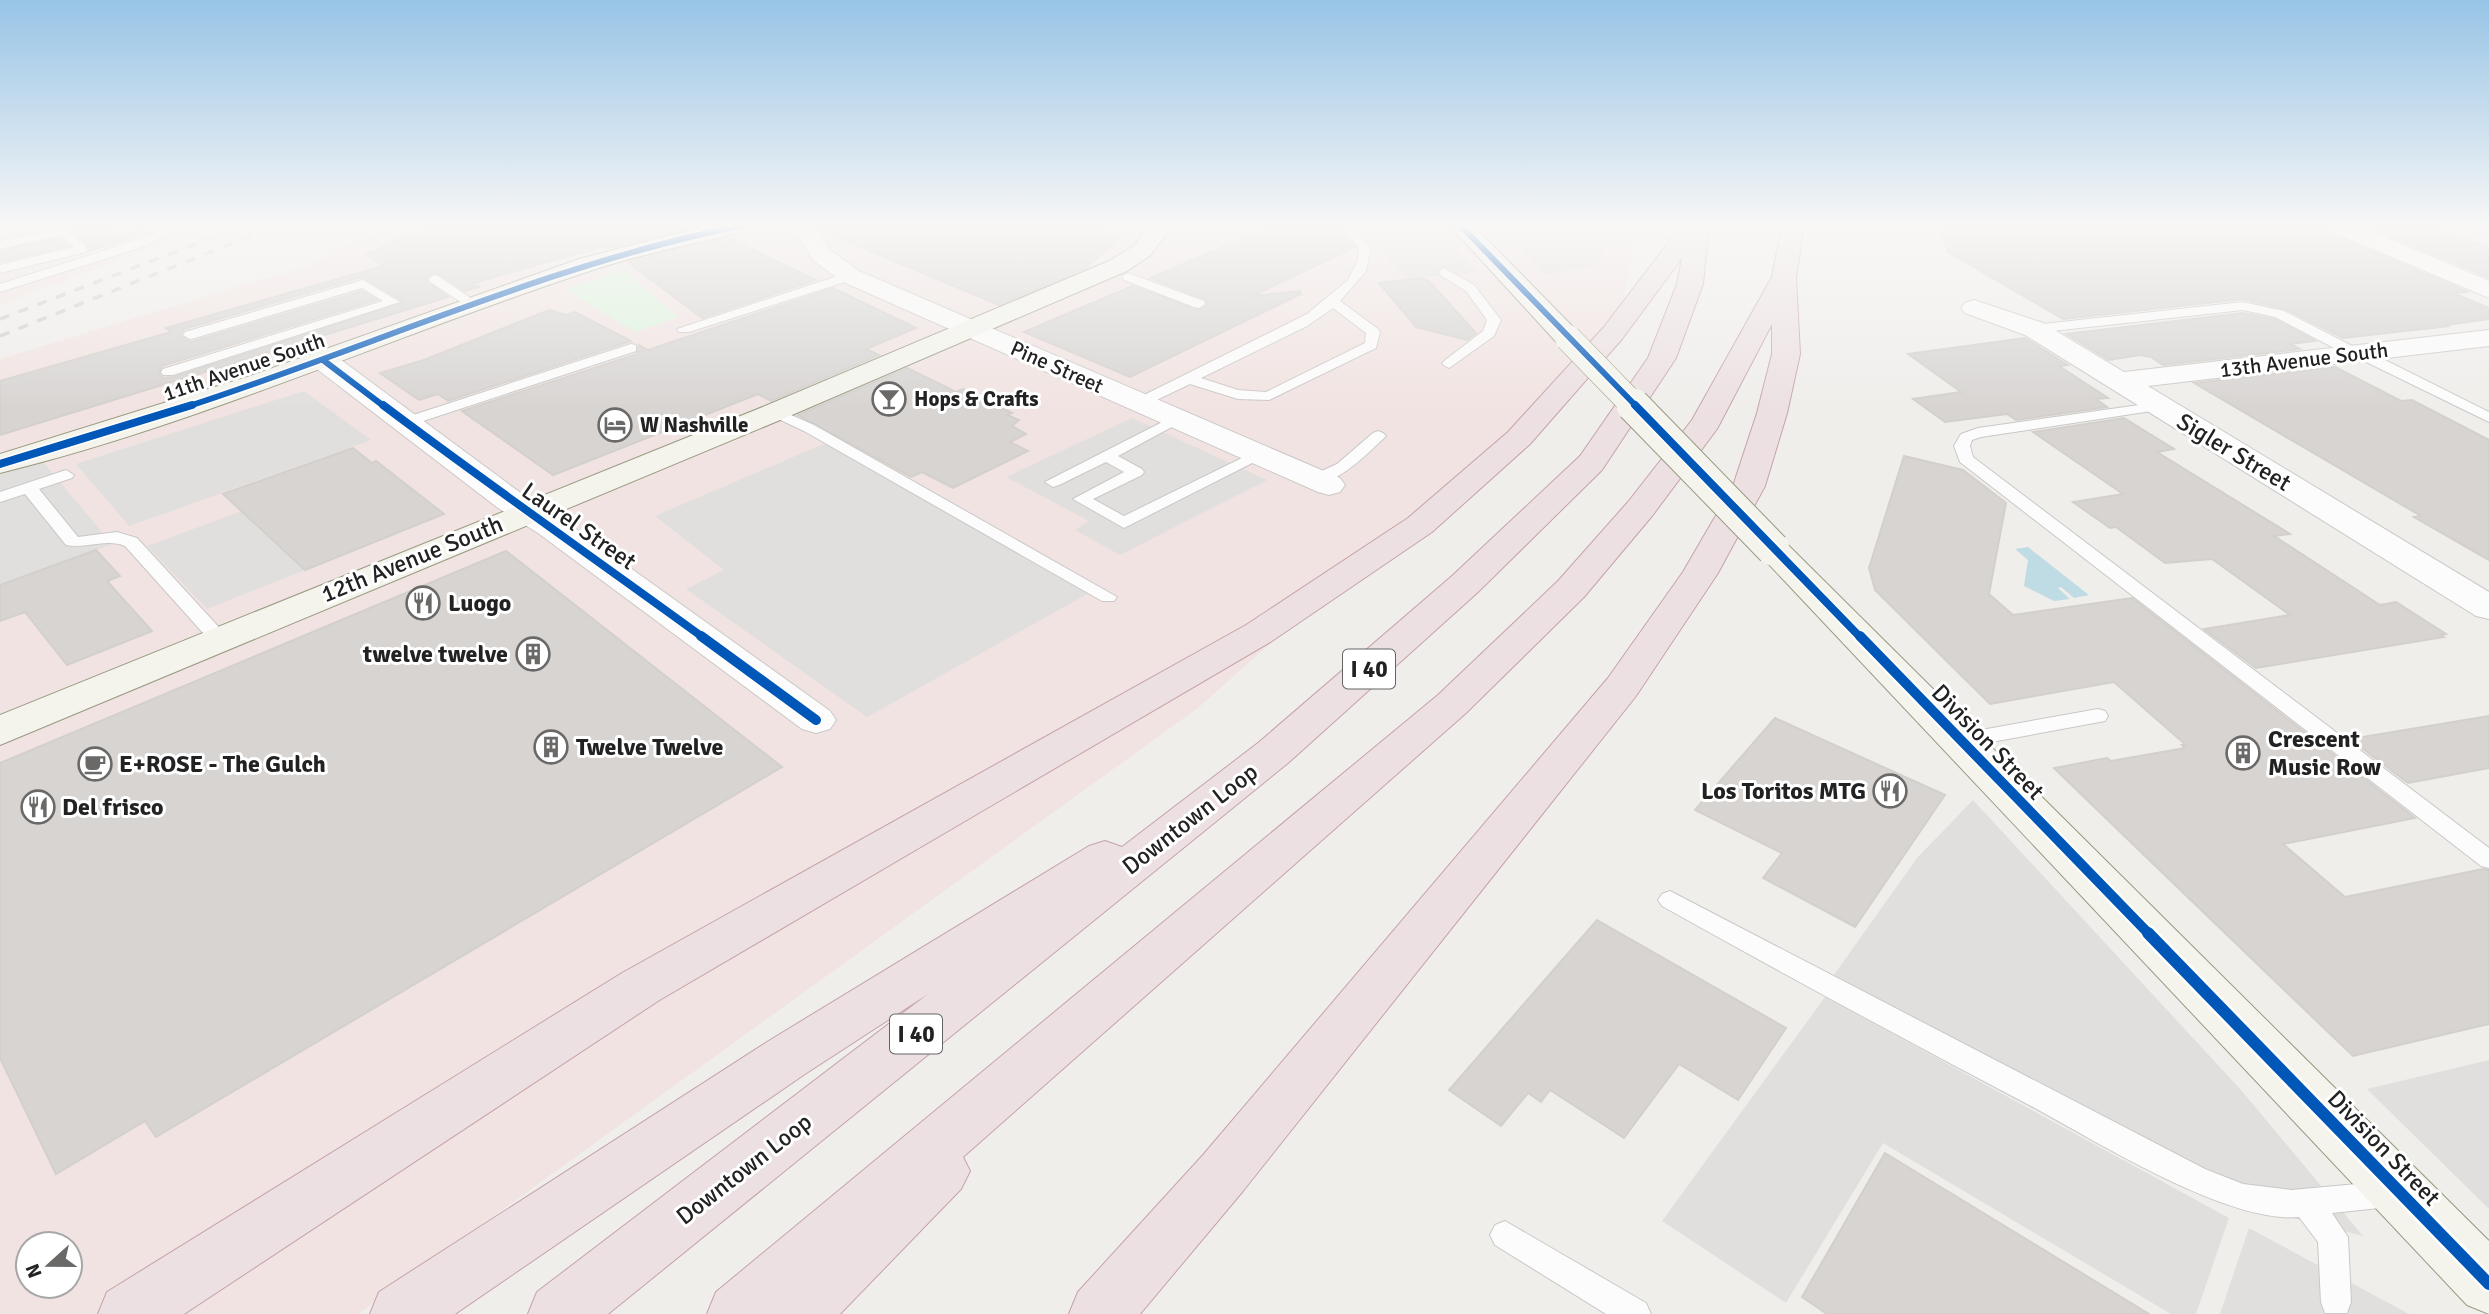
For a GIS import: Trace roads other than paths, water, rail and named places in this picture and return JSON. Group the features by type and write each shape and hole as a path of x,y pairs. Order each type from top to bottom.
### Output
{"highway":[{"path":"129,1314 640,987 1259,633 1420,525 1519,438 1613,333 1648,287"},
{"name":"Downtown Loop","path":"559,1314 1273,753 1465,584 1591,463 1662,358 1689,287"},
{"path":"738,1314 1452,705 1571,589 1640,509 1706,423 1771,287"},
{"path":"1100,1314 1232,1162 1613,698 1700,573 1749,486 1772,413 1786,354 1787,287"},
{"path":"401,1314 786,1058 1273,753"},
{"path":"797,1314 1157,958"}],"main road":[{"name":"11th Avenue South","path":"0,464 323,360 520,287"},
{"name":"12th Avenue South","path":"0,731 775,412 1068,287"},
{"name":"Division Street","path":"1520,287 2489,1284"}],"street":[{"name":"Pine Street","path":"875,287 1322,483"},
{"name":"Sigler Street","path":"1974,309 2034,329 2489,608"},
{"name":"13th Avenue South","path":"2119,381 2489,338"},
{"name":"Laurel Street","path":"323,360 527,512 816,720"}],"lane":[{"path":"190,335 352,287"},
{"path":"168,372 394,302 369,287"},
{"path":"448,287 472,303"},
{"path":"684,330 815,287"},
{"path":"1155,287 1199,304"},
{"path":"1139,403 1302,323 1333,302 1347,287"},
{"path":"1449,364 1489,333 1494,320 1469,287"},
{"path":"1188,378 1221,391 1251,398 1269,396 1371,345 1373,332 1333,302"},
{"path":"2034,329 2244,306 2279,314 2489,418"},
{"path":"406,422 631,348"},
{"path":"2160,406 1978,433 1966,437 1962,446 1966,459 2489,860"},
{"path":"775,412 809,428 1108,597"},
{"path":"1053,482 1176,419"},
{"path":"1322,483 1378,436"},
{"path":"0,497 28,487 69,478 46,450"},
{"path":"1106,456 1136,472 1081,499 1124,523 1258,456"},
{"path":"28,487 72,541 88,542 116,537 131,542 219,639"},
{"path":"1959,741 2098,716"},
{"path":"1670,900 1900,1025 2194,1178 2242,1197 2292,1204 2400,1193"},
{"path":"2306,1203 2333,1237 2336,1302"},
{"path":"1505,1235 1635,1314"}],"water":[{"path":"2028,547 2089,595 2074,598 2061,587 2058,588 2070,599 2054,601 2024,586 2028,560 2015,549"}],"railway":[{"path":"0,319 83,287"},
{"path":"0,336 122,287"}],"place":[{"name":"Hops & Crafts","path":"889,399"},
{"name":"W Nashville","path":"615,425"},
{"name":"Luogo","path":"423,603"},
{"name":"twelve twelve","path":"533,654"},
{"name":"Twelve Twelve","path":"551,747"},
{"name":"Crescent Music Row","path":"2243,753"},
{"name":"E+ROSE - The Gulch","path":"95,764"},
{"name":"Los Toritos MTG","path":"1890,791"},
{"name":"Del frisco","path":"38,807"}]}
